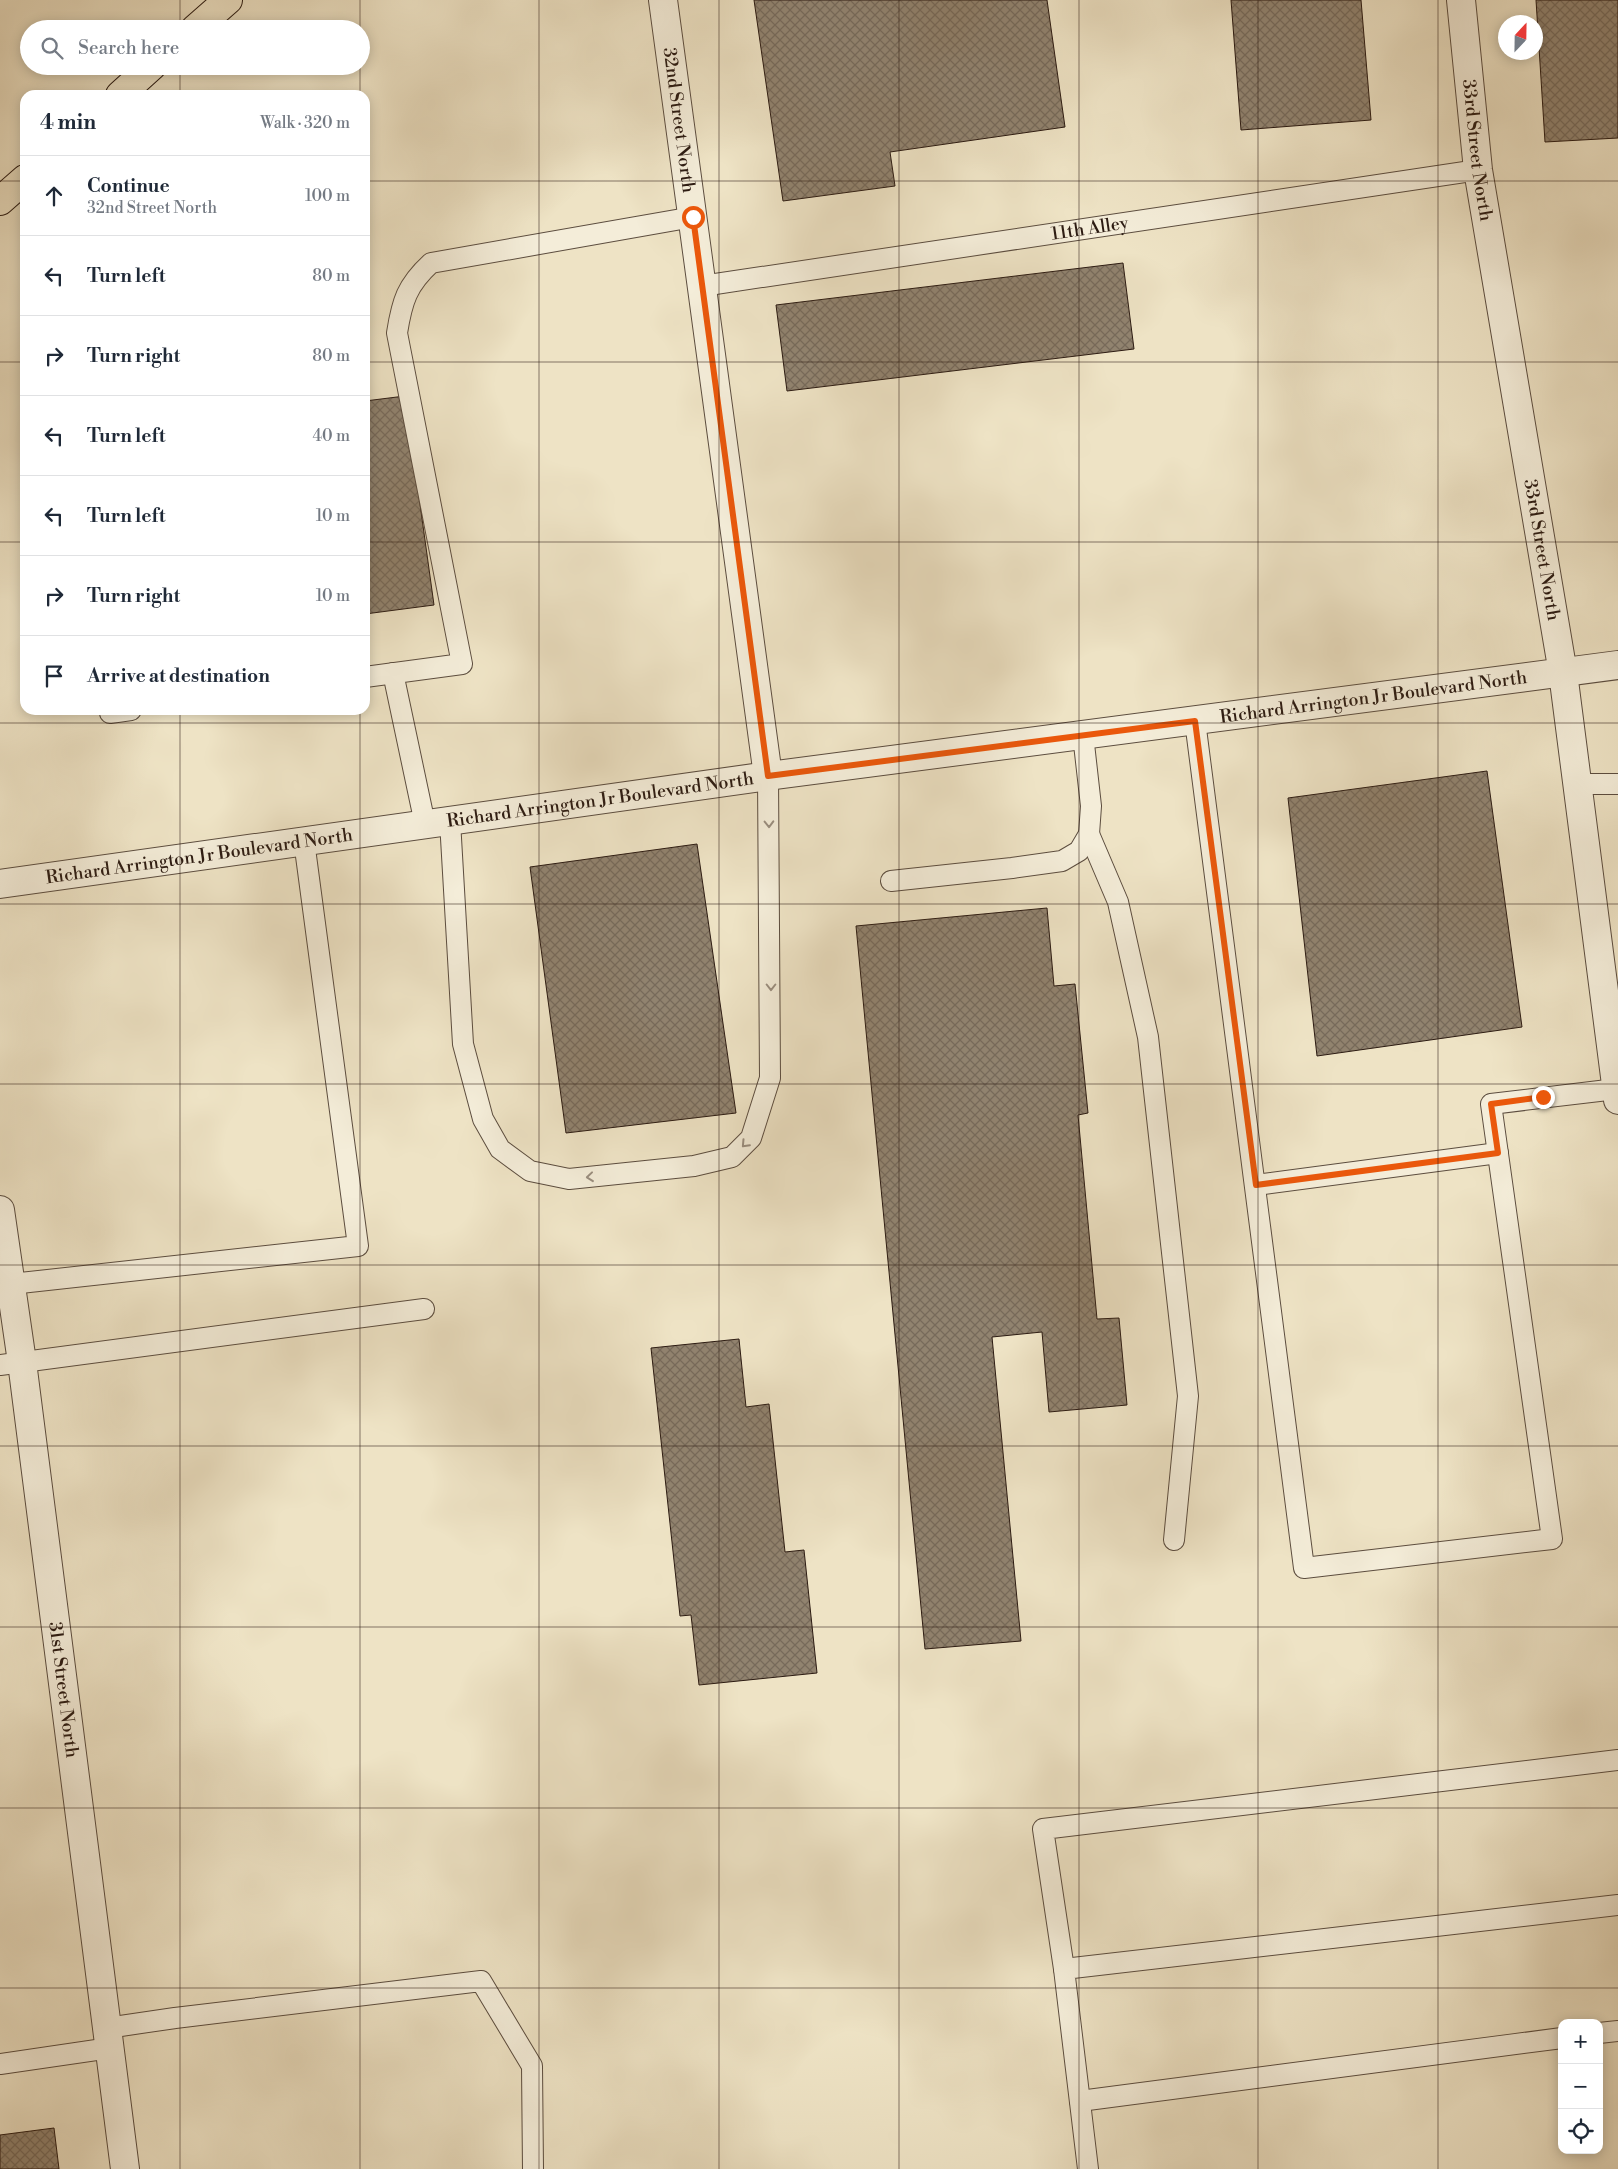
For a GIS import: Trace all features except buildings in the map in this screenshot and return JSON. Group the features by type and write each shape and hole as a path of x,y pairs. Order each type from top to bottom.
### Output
{"highway":[{"path":"205,20 228,0"},
{"path":"126,90 142,75"},
{"path":"0,201 20,183"}],"street":[{"name":"32nd Street North","path":"663,0 768,776"},
{"name":"33rd Street North","path":"1461,0 1478,170 1562,673 1617,1094"},
{"name":"Richard Arrington Jr Boulevard North","path":"0,884 768,776 1618,665"},
{"name":"31st Street North","path":"0,1210 10,1284 11,1364 109,2038 126,2169"}],"lane":[{"name":"11th Alley","path":"702,286 1478,170"},
{"path":"370,676 462,664 398,333 402,305 416,277 431,263 693,217"},
{"path":"393,673 437,822 463,1044 483,1119 500,1149 530,1171 568,1179 694,1166 732,1158 751,1138 770,1078 768,776"},
{"path":"1195,721 1304,1568 1552,1539 1491,1104 1617,1094"},
{"path":"891,880 1062,861 1079,851 1089,834 1092,806 1083,735"},
{"path":"1577,784 1618,784"},
{"path":"1089,834 1118,902 1148,1037 1188,1396 1174,1540"},
{"path":"10,1284 358,1246 304,841"},
{"path":"1256,1185 1498,1153"},
{"path":"11,1364 424,1309"},
{"path":"1088,2169 1064,1969 1043,1828 1618,1760"},
{"path":"1064,1969 1618,1905"},
{"path":"0,2064 109,2038 176,2018 481,1981 532,2066 533,2169"},
{"path":"1603,2033 1618,2031"},
{"path":"1080,2100 1558,2039"}],"route":[{"path":"693,217 768,776 1195,721 1256,1185 1498,1153 1491,1104 1543,1097"}]}
